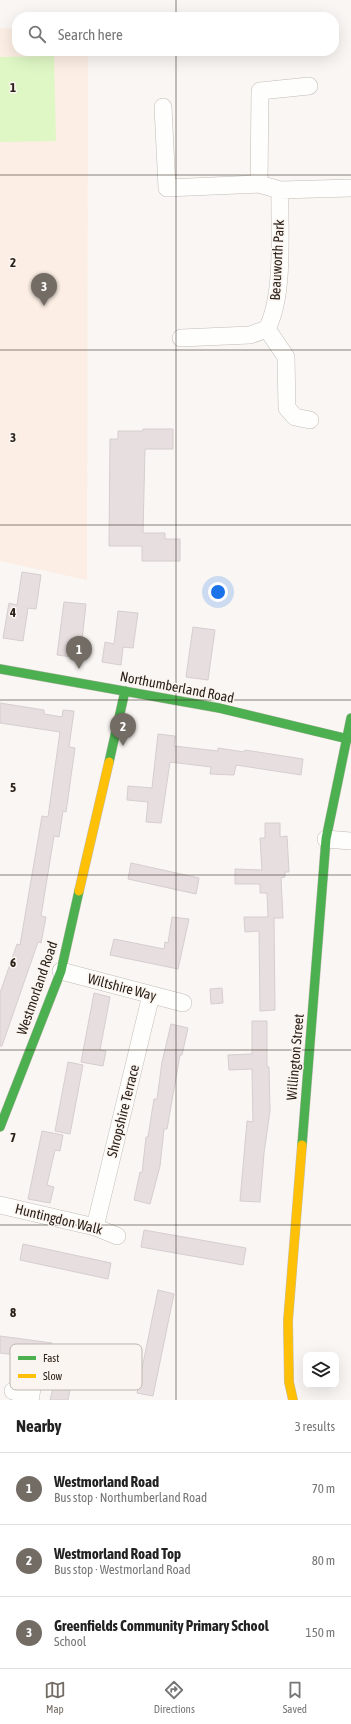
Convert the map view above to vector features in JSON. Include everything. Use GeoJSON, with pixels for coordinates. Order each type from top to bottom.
{"type":"FeatureCollection","features":[{"type":"Feature","properties":{"kind":"street"},"geometry":{"type":"LineString","coordinates":[[259,184],[260,91],[308,86]]}},
{"type":"Feature","properties":{"kind":"street"},"geometry":{"type":"LineString","coordinates":[[163,107],[167,188],[259,184],[280,190],[351,188]]}},
{"type":"Feature","properties":{"kind":"street","name":"Beauworth Park"},"geometry":{"type":"LineString","coordinates":[[267,329],[272,318],[278,290],[280,190]]}},
{"type":"Feature","properties":{"kind":"street"},"geometry":{"type":"LineString","coordinates":[[181,338],[250,335],[267,329],[286,357],[287,408],[295,417],[310,420]]}},
{"type":"Feature","properties":{"kind":"street","name":"Northumberland Road"},"geometry":{"type":"LineString","coordinates":[[0,669],[219,708],[348,739]]}},
{"type":"Feature","properties":{"kind":"street","name":"Westmorland Road"},"geometry":{"type":"LineString","coordinates":[[0,1127],[5,1103],[60,971],[125,691]]}},
{"type":"Feature","properties":{"kind":"street","name":"Willington Street"},"geometry":{"type":"LineString","coordinates":[[293,1400],[289,1382],[288,1321],[326,839],[348,739],[351,718]]}},
{"type":"Feature","properties":{"kind":"street"},"geometry":{"type":"LineString","coordinates":[[326,839],[351,841]]}},
{"type":"Feature","properties":{"kind":"street","name":"Wiltshire Way"},"geometry":{"type":"LineString","coordinates":[[60,971],[182,1003]]}},
{"type":"Feature","properties":{"kind":"street","name":"Shropshire Terrace"},"geometry":{"type":"LineString","coordinates":[[95,1227],[151,995]]}},
{"type":"Feature","properties":{"kind":"street","name":"Huntingdon Walk"},"geometry":{"type":"LineString","coordinates":[[0,1205],[95,1227],[117,1236]]}},
{"type":"Feature","properties":{"kind":"street"},"geometry":{"type":"LineString","coordinates":[[14,1391],[30,1398]]}},
{"type":"Feature","properties":{"kind":"shaded area"},"geometry":{"type":"Polygon","coordinates":[[[0,28],[12,29],[12,56],[88,56],[87,580],[0,561],[0,28]]]}},
{"type":"Feature","properties":{"kind":"green space"},"geometry":{"type":"Polygon","coordinates":[[[54,56],[56,141],[0,142],[0,57],[54,56]]]}},
{"type":"Feature","properties":{"kind":"building"},"geometry":{"type":"Polygon","coordinates":[[[143,429],[173,429],[173,449],[145,449],[143,533],[165,533],[165,539],[180,539],[180,561],[142,561],[142,546],[109,546],[110,439],[118,439],[118,431],[143,431],[143,429]]]}},
{"type":"Feature","properties":{"kind":"building"},"geometry":{"type":"Polygon","coordinates":[[[22,572],[41,575],[36,609],[28,608],[23,641],[3,638],[9,603],[17,605],[22,572]]]}},
{"type":"Feature","properties":{"kind":"building"},"geometry":{"type":"Polygon","coordinates":[[[64,602],[86,604],[80,658],[57,655],[64,602]]]}},
{"type":"Feature","properties":{"kind":"building"},"geometry":{"type":"Polygon","coordinates":[[[118,611],[138,613],[133,648],[123,647],[121,665],[102,662],[105,642],[114,644],[118,611]]]}},
{"type":"Feature","properties":{"kind":"building"},"geometry":{"type":"Polygon","coordinates":[[[193,627],[215,630],[208,680],[186,677],[193,627]]]}},
{"type":"Feature","properties":{"kind":"building"},"geometry":{"type":"Polygon","coordinates":[[[0,703],[44,710],[44,714],[62,717],[63,710],[74,711],[69,747],[75,748],[66,812],[63,811],[59,837],[54,836],[41,916],[46,917],[41,943],[38,942],[2,1046],[0,1046],[0,993],[17,944],[20,945],[42,816],[48,817],[60,732],[0,723],[0,703]]]}},
{"type":"Feature","properties":{"kind":"building"},"geometry":{"type":"Polygon","coordinates":[[[158,734],[175,736],[174,746],[218,751],[218,748],[244,752],[245,750],[303,759],[301,775],[236,765],[234,775],[210,774],[211,767],[170,762],[161,823],[146,822],[148,802],[127,800],[128,786],[152,788],[158,734]]]}},
{"type":"Feature","properties":{"kind":"building"},"geometry":{"type":"Polygon","coordinates":[[[265,823],[280,823],[280,837],[287,836],[289,872],[285,872],[285,877],[281,878],[283,918],[274,918],[275,1010],[260,1011],[259,931],[245,932],[244,917],[268,917],[267,893],[260,893],[260,884],[235,884],[235,869],[262,870],[260,838],[265,838],[265,823]]]}},
{"type":"Feature","properties":{"kind":"building"},"geometry":{"type":"Polygon","coordinates":[[[131,863],[199,878],[196,894],[128,879],[131,863]]]}},
{"type":"Feature","properties":{"kind":"building"},"geometry":{"type":"Polygon","coordinates":[[[172,917],[189,919],[178,969],[110,955],[114,939],[164,949],[165,942],[168,943],[172,917]]]}},
{"type":"Feature","properties":{"kind":"building"},"geometry":{"type":"Polygon","coordinates":[[[222,988],[223,1003],[211,1004],[210,989],[222,988]]]}},
{"type":"Feature","properties":{"kind":"building"},"geometry":{"type":"Polygon","coordinates":[[[94,993],[110,997],[100,1050],[106,1051],[103,1066],[81,1062],[94,993]]]}},
{"type":"Feature","properties":{"kind":"building"},"geometry":{"type":"Polygon","coordinates":[[[252,1021],[267,1021],[267,1067],[269,1067],[270,1111],[264,1153],[260,1202],[240,1201],[247,1121],[253,1122],[252,1069],[229,1070],[228,1055],[252,1054],[252,1021]]]}},
{"type":"Feature","properties":{"kind":"building"},"geometry":{"type":"Polygon","coordinates":[[[171,1024],[188,1028],[182,1055],[180,1055],[167,1129],[164,1129],[160,1166],[150,1204],[134,1200],[140,1172],[142,1173],[146,1137],[148,1137],[154,1099],[157,1099],[162,1062],[171,1024]]]}},
{"type":"Feature","properties":{"kind":"building"},"geometry":{"type":"Polygon","coordinates":[[[68,1062],[83,1065],[70,1134],[55,1131],[68,1062]]]}},
{"type":"Feature","properties":{"kind":"building"},"geometry":{"type":"Polygon","coordinates":[[[42,1131],[63,1135],[60,1151],[55,1150],[47,1185],[54,1187],[50,1203],[28,1199],[42,1131]]]}},
{"type":"Feature","properties":{"kind":"building"},"geometry":{"type":"Polygon","coordinates":[[[144,1230],[246,1248],[243,1265],[141,1247],[144,1230]]]}},
{"type":"Feature","properties":{"kind":"building"},"geometry":{"type":"Polygon","coordinates":[[[23,1244],[111,1263],[108,1279],[20,1260],[23,1244]]]}},
{"type":"Feature","properties":{"kind":"building"},"geometry":{"type":"Polygon","coordinates":[[[158,1290],[174,1294],[153,1396],[137,1393],[138,1390],[142,1390],[142,1368],[158,1290]]]}},
{"type":"Feature","properties":{"kind":"building"},"geometry":{"type":"Polygon","coordinates":[[[0,1336],[52,1343],[10,1344],[10,1354],[0,1353],[0,1336]]]}},
{"type":"Feature","properties":{"kind":"building"},"geometry":{"type":"Polygon","coordinates":[[[52,1390],[70,1390],[68,1400],[50,1400],[52,1390]]]}},
{"type":"Feature","properties":{"kind":"traffic: fast"},"geometry":{"type":"LineString","coordinates":[[0,669],[219,708],[348,739]]}},
{"type":"Feature","properties":{"kind":"traffic: fast"},"geometry":{"type":"LineString","coordinates":[[109,762],[125,691]]}},
{"type":"Feature","properties":{"kind":"traffic: fast"},"geometry":{"type":"LineString","coordinates":[[302,1145],[326,839],[351,718]]}},
{"type":"Feature","properties":{"kind":"traffic: fast"},"geometry":{"type":"LineString","coordinates":[[0,1127],[61,971],[79,891]]}},
{"type":"Feature","properties":{"kind":"traffic: slow"},"geometry":{"type":"LineString","coordinates":[[79,891],[109,762]]}},
{"type":"Feature","properties":{"kind":"traffic: slow"},"geometry":{"type":"LineString","coordinates":[[293,1400],[289,1382],[288,1321],[302,1145]]}},
{"type":"Feature","properties":{"kind":"place","name":"Greenfields Community Primary School"},"geometry":{"type":"Point","coordinates":[44,306]}},
{"type":"Feature","properties":{"kind":"place","name":"Westmorland Road"},"geometry":{"type":"Point","coordinates":[79,669]}},
{"type":"Feature","properties":{"kind":"place","name":"Westmorland Road Top"},"geometry":{"type":"Point","coordinates":[123,746]}}]}
